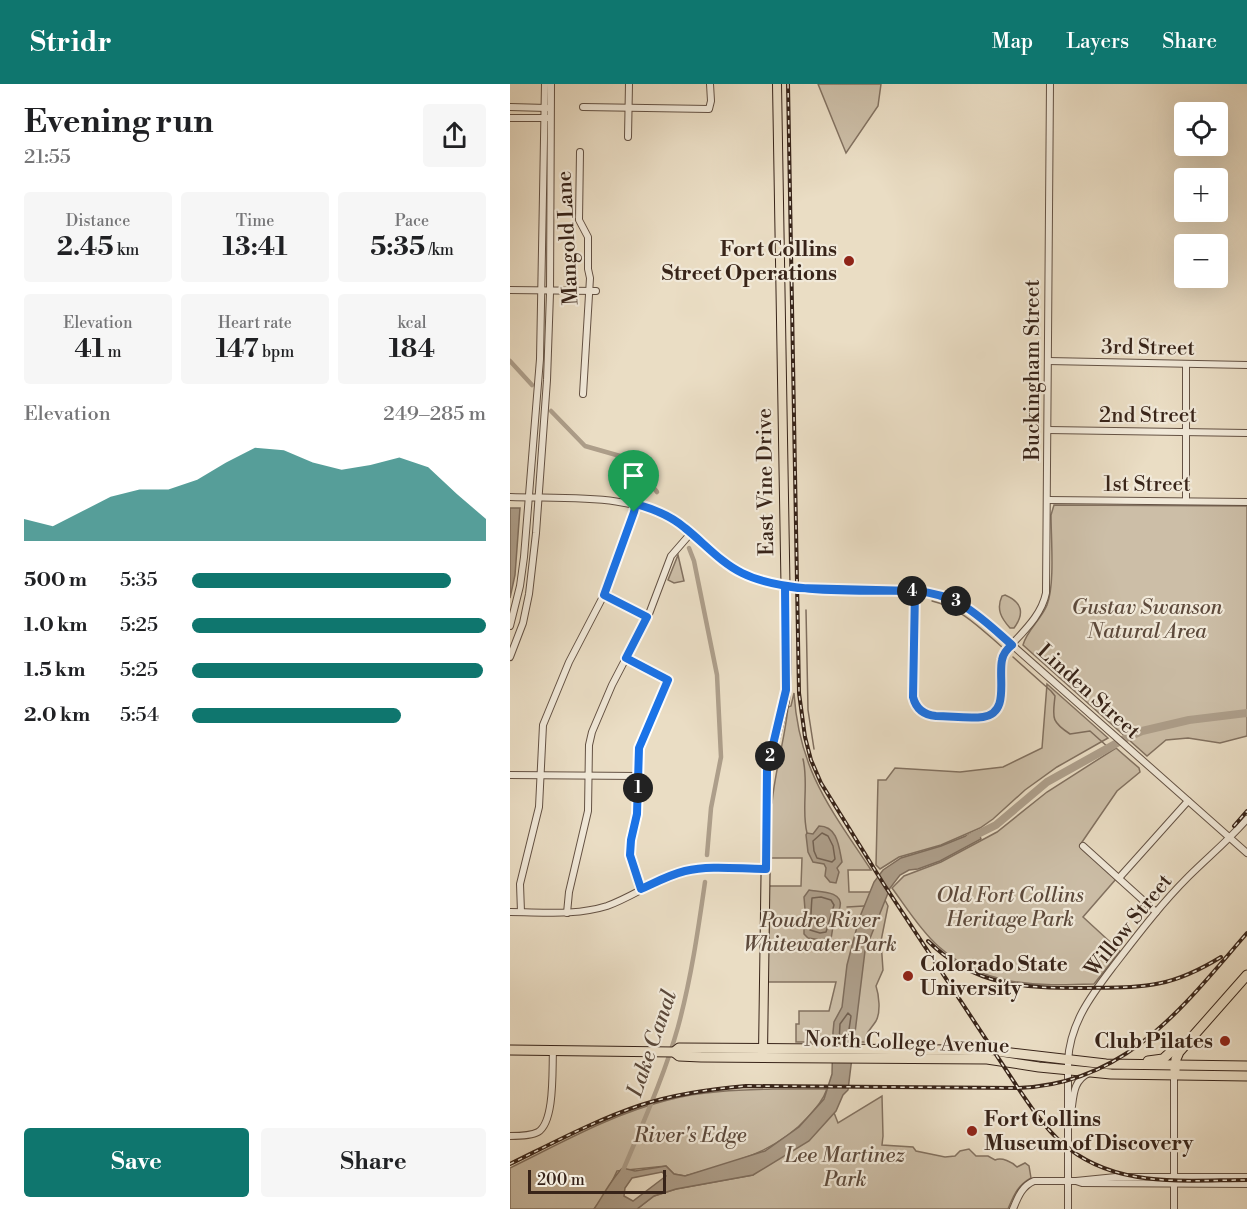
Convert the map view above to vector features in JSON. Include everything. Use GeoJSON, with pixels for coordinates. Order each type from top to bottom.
{"type":"FeatureCollection","features":[{"type":"Feature","properties":{"kind":"highway"},"geometry":{"type":"LineString","coordinates":[[1175,1071],[1178,1054],[1193,1035],[1242,986],[1247,975]]}},
{"type":"Feature","properties":{"kind":"highway"},"geometry":{"type":"LineString","coordinates":[[1126,1065],[1163,1059],[1185,1039],[1193,1035]]}},
{"type":"Feature","properties":{"kind":"highway","name":"North College Avenue"},"geometry":{"type":"LineString","coordinates":[[510,1050],[670,1052],[679,1056],[763,1053],[869,1054],[987,1059],[1067,1066],[1126,1065],[1247,1076]]}},
{"type":"Feature","properties":{"kind":"highway","name":"North College Avenue"},"geometry":{"type":"LineString","coordinates":[[1067,1066],[1090,1072],[1175,1071],[1247,1066]]}},
{"type":"Feature","properties":{"kind":"main road","name":"East Vine Drive"},"geometry":{"type":"LineString","coordinates":[[763,1053],[767,770],[786,690],[777,84]]}},
{"type":"Feature","properties":{"kind":"street"},"geometry":{"type":"LineString","coordinates":[[510,657],[523,623],[529,594],[547,380],[550,290],[548,108],[545,84]]}},
{"type":"Feature","properties":{"kind":"street"},"geometry":{"type":"LineString","coordinates":[[548,108],[552,84]]}},
{"type":"Feature","properties":{"kind":"street"},"geometry":{"type":"LineString","coordinates":[[628,137],[629,84]]}},
{"type":"Feature","properties":{"kind":"street"},"geometry":{"type":"LineString","coordinates":[[583,107],[709,109],[710,84]]}},
{"type":"Feature","properties":{"kind":"street","name":"Buckingham Street"},"geometry":{"type":"LineString","coordinates":[[915,591],[913,697],[916,706],[922,712],[932,716],[982,717],[995,712],[1001,702],[1002,658],[1039,613],[1045,600],[1047,586],[1050,84]]}},
{"type":"Feature","properties":{"kind":"street"},"geometry":{"type":"LineString","coordinates":[[510,108],[548,108]]}},
{"type":"Feature","properties":{"kind":"street"},"geometry":{"type":"LineString","coordinates":[[510,118],[548,118]]}},
{"type":"Feature","properties":{"kind":"street"},"geometry":{"type":"LineString","coordinates":[[510,626],[524,557],[537,403],[548,118]]}},
{"type":"Feature","properties":{"kind":"street","name":"Mangold Lane"},"geometry":{"type":"LineString","coordinates":[[580,152],[579,220],[588,237],[593,291],[583,394]]}},
{"type":"Feature","properties":{"kind":"street"},"geometry":{"type":"LineString","coordinates":[[510,290],[593,291]]}},
{"type":"Feature","properties":{"kind":"street","name":"3rd Street"},"geometry":{"type":"LineString","coordinates":[[1048,361],[1247,365]]}},
{"type":"Feature","properties":{"kind":"street"},"geometry":{"type":"LineString","coordinates":[[1186,364],[1186,501]]}},
{"type":"Feature","properties":{"kind":"street","name":"2nd Street"},"geometry":{"type":"LineString","coordinates":[[1048,430],[1247,433]]}},
{"type":"Feature","properties":{"kind":"street","name":"Linden Street"},"geometry":{"type":"LineString","coordinates":[[510,497],[636,504],[663,514],[742,573],[761,581],[798,588],[915,591],[938,594],[961,603],[976,613],[1247,853]]}},
{"type":"Feature","properties":{"kind":"street","name":"1st Street"},"geometry":{"type":"LineString","coordinates":[[1047,500],[1247,502]]}},
{"type":"Feature","properties":{"kind":"street"},"geometry":{"type":"LineString","coordinates":[[520,912],[520,884],[539,807],[543,725],[569,662],[604,595],[636,504]]}},
{"type":"Feature","properties":{"kind":"street"},"geometry":{"type":"LineString","coordinates":[[567,913],[569,892],[588,811],[590,738],[612,685],[647,617],[671,556],[691,533]]}},
{"type":"Feature","properties":{"kind":"street"},"geometry":{"type":"LineString","coordinates":[[604,595],[647,617]]}},
{"type":"Feature","properties":{"kind":"street"},"geometry":{"type":"LineString","coordinates":[[626,658],[668,680],[640,742],[637,814],[630,855],[641,889]]}},
{"type":"Feature","properties":{"kind":"street"},"geometry":{"type":"LineString","coordinates":[[510,775],[639,776]]}},
{"type":"Feature","properties":{"kind":"street"},"geometry":{"type":"LineString","coordinates":[[1119,878],[1188,801]]}},
{"type":"Feature","properties":{"kind":"street","name":"Willow Street"},"geometry":{"type":"LineString","coordinates":[[1067,1124],[1067,1066],[1071,1037],[1083,1010],[1156,912],[1247,819]]}},
{"type":"Feature","properties":{"kind":"street"},"geometry":{"type":"LineString","coordinates":[[1083,846],[1156,912]]}},
{"type":"Feature","properties":{"kind":"street"},"geometry":{"type":"LineString","coordinates":[[510,912],[581,912],[607,905],[665,877],[687,871],[711,868],[766,869]]}},
{"type":"Feature","properties":{"kind":"street"},"geometry":{"type":"LineString","coordinates":[[510,1136],[536,1134],[543,1129],[550,1103],[553,1051]]}},
{"type":"Feature","properties":{"kind":"street"},"geometry":{"type":"LineString","coordinates":[[1174,1209],[1175,1071]]}},
{"type":"Feature","properties":{"kind":"street"},"geometry":{"type":"LineString","coordinates":[[1068,1209],[1067,1124],[1073,1110],[1075,1085],[1081,1077],[1090,1072]]}},
{"type":"Feature","properties":{"kind":"street"},"geometry":{"type":"LineString","coordinates":[[1013,1209],[1021,1191],[1034,1181],[1076,1181],[1116,1177],[1247,1177]]}},
{"type":"Feature","properties":{"kind":"street"},"geometry":{"type":"LineString","coordinates":[[1076,1181],[1082,1183],[1247,1184]]}},
{"type":"Feature","properties":{"kind":"green space"},"geometry":{"type":"Polygon","coordinates":[[[818,84],[881,84],[878,106],[846,153],[818,84]]]}},
{"type":"Feature","properties":{"kind":"green space","name":"Gustav Swanson Natural Area"},"geometry":{"type":"Polygon","coordinates":[[[1054,505],[1247,506],[1247,736],[1220,743],[1188,738],[1166,740],[1147,756],[1023,645],[1047,605],[1049,596],[1052,574],[1051,515],[1054,505]]]}},
{"type":"Feature","properties":{"kind":"green space"},"geometry":{"type":"Polygon","coordinates":[[[678,555],[684,581],[674,583],[668,580],[678,555]]]}},
{"type":"Feature","properties":{"kind":"green space"},"geometry":{"type":"Polygon","coordinates":[[[1005,595],[1015,601],[1020,608],[1020,618],[1014,628],[1010,628],[1000,613],[1000,601],[1005,595]]]}},
{"type":"Feature","properties":{"kind":"green space","name":"Gustav Swanson Natural Area"},"geometry":{"type":"Polygon","coordinates":[[[1047,684],[1108,738],[1057,767],[1025,790],[980,828],[941,845],[899,857],[880,869],[876,865],[878,780],[886,780],[895,768],[960,772],[1003,767],[1042,748],[1047,684]]]}},
{"type":"Feature","properties":{"kind":"green space","name":"Poudre River Whitewater Park"},"geometry":{"type":"Polygon","coordinates":[[[794,693],[802,744],[819,787],[871,870],[848,870],[849,892],[877,892],[883,896],[888,906],[881,941],[883,970],[876,986],[879,1013],[865,1042],[796,1042],[799,1011],[829,1011],[836,982],[768,982],[769,886],[801,886],[802,858],[769,858],[771,854],[770,805],[788,707],[791,706],[794,693]]]}},
{"type":"Feature","properties":{"kind":"green space","name":"Old Fort Collins Heritage Park"},"geometry":{"type":"Polygon","coordinates":[[[1116,748],[1139,768],[1140,772],[1117,791],[1080,845],[1116,879],[1083,917],[1120,951],[1094,984],[1031,984],[992,977],[974,970],[931,940],[892,888],[904,876],[941,862],[997,832],[1047,792],[1116,748]]]}},
{"type":"Feature","properties":{"kind":"green space","name":"River's Edge"},"geometry":{"type":"Polygon","coordinates":[[[774,1089],[827,1089],[824,1097],[796,1129],[782,1140],[752,1155],[685,1176],[674,1174],[666,1166],[617,1171],[607,1192],[594,1209],[510,1209],[510,1168],[587,1130],[627,1113],[681,1097],[774,1089]]]}},
{"type":"Feature","properties":{"kind":"green space","name":"Lee Martinez Park"},"geometry":{"type":"Polygon","coordinates":[[[882,1096],[882,1145],[913,1147],[916,1151],[945,1157],[955,1156],[960,1151],[969,1149],[976,1156],[1004,1160],[1017,1167],[1025,1163],[1029,1166],[1031,1178],[1019,1188],[1008,1209],[637,1209],[654,1196],[676,1189],[753,1175],[833,1110],[838,1123],[882,1096]]]}},
{"type":"Feature","properties":{"kind":"water"},"geometry":{"type":"Polygon","coordinates":[[[510,508],[520,508],[515,575],[510,598],[510,508]]]}},
{"type":"Feature","properties":{"kind":"water"},"geometry":{"type":"Polygon","coordinates":[[[819,826],[830,830],[838,844],[842,862],[837,868],[839,872],[836,883],[830,882],[825,876],[824,864],[813,862],[808,852],[806,835],[807,833],[813,834],[819,826]]]}},
{"type":"Feature","properties":{"kind":"water"},"geometry":{"type":"Polygon","coordinates":[[[978,831],[981,839],[940,861],[909,870],[900,875],[890,888],[865,951],[848,1090],[843,1095],[836,1111],[809,1141],[753,1175],[676,1189],[654,1196],[637,1209],[594,1209],[623,1168],[635,1171],[666,1166],[674,1174],[685,1176],[765,1151],[799,1127],[824,1099],[832,1074],[834,1022],[842,1007],[847,965],[859,919],[874,882],[883,870],[901,858],[941,846],[978,831]],[[662,1172],[632,1178],[625,1188],[624,1196],[633,1201],[666,1176],[662,1172]]]}},
{"type":"Feature","properties":{"kind":"water"},"geometry":{"type":"Polygon","coordinates":[[[809,890],[834,895],[840,901],[831,939],[828,941],[808,938],[804,934],[806,922],[804,897],[809,890]]]}},
{"type":"Feature","properties":{"kind":"waterway","name":"Lake Canal"},"geometry":{"type":"LineString","coordinates":[[510,361],[532,385]]}},
{"type":"Feature","properties":{"kind":"waterway","name":"Lake Canal"},"geometry":{"type":"LineString","coordinates":[[551,411],[585,446],[620,456],[641,472],[657,492]]}},
{"type":"Feature","properties":{"kind":"waterway","name":"Lake Canal"},"geometry":{"type":"LineString","coordinates":[[689,548],[694,561],[717,675],[721,757],[711,808],[707,855]]}},
{"type":"Feature","properties":{"kind":"waterway"},"geometry":{"type":"LineString","coordinates":[[932,601],[952,608],[1002,647]]}},
{"type":"Feature","properties":{"kind":"waterway"},"geometry":{"type":"LineString","coordinates":[[806,610],[808,710],[814,749]]}},
{"type":"Feature","properties":{"kind":"waterway"},"geometry":{"type":"LineString","coordinates":[[1013,657],[1055,696],[1054,718],[1059,726],[1070,734],[1090,731],[1109,748]]}},
{"type":"Feature","properties":{"kind":"waterway"},"geometry":{"type":"LineString","coordinates":[[970,838],[996,825],[1047,782],[1126,738],[1142,731],[1189,720],[1247,713]]}},
{"type":"Feature","properties":{"kind":"waterway"},"geometry":{"type":"LineString","coordinates":[[803,759],[807,833]]}},
{"type":"Feature","properties":{"kind":"waterway","name":"Lake Canal"},"geometry":{"type":"LineString","coordinates":[[622,1173],[659,1083],[678,1027],[697,937],[705,882]]}},
{"type":"Feature","properties":{"kind":"waterway"},"geometry":{"type":"LineString","coordinates":[[847,907],[864,906]]}},
{"type":"Feature","properties":{"kind":"railway"},"geometry":{"type":"LineString","coordinates":[[788,84],[799,693],[805,737],[811,760],[821,783],[883,883],[1018,1088],[1061,1142],[1081,1157],[1103,1168],[1126,1175],[1174,1180],[1247,1180]]}},
{"type":"Feature","properties":{"kind":"railway"},"geometry":{"type":"LineString","coordinates":[[1234,826],[1247,811]]}},
{"type":"Feature","properties":{"kind":"railway"},"geometry":{"type":"LineString","coordinates":[[510,1164],[624,1111],[693,1092],[746,1086],[1018,1088],[1056,1083],[1090,1073],[1121,1057],[1149,1037],[1199,988],[1247,933]]}},
{"type":"Feature","properties":{"kind":"railway"},"geometry":{"type":"LineString","coordinates":[[928,941],[964,968],[982,976],[1001,982],[1041,987],[1124,987],[1156,984],[1186,975],[1221,957]]}},
{"type":"Feature","properties":{"kind":"place","name":"Fort Collins Street Operations"},"geometry":{"type":"Point","coordinates":[849,261]}},
{"type":"Feature","properties":{"kind":"place","name":"Colorado State University"},"geometry":{"type":"Point","coordinates":[908,976]}},
{"type":"Feature","properties":{"kind":"place","name":"Club Pilates"},"geometry":{"type":"Point","coordinates":[1225,1041]}},
{"type":"Feature","properties":{"kind":"place","name":"Fort Collins Museum of Discovery"},"geometry":{"type":"Point","coordinates":[972,1131]}},
{"type":"Feature","properties":{"kind":"route"},"geometry":{"type":"LineString","coordinates":[[634,512],[604,595],[647,617],[626,658],[668,680],[639,748],[638,805],[630,855],[641,889],[665,877],[700,868],[766,869],[767,770],[786,690],[785,586],[920,591],[938,594],[961,603],[976,613],[1012,645],[1002,658],[1001,702],[998,709],[982,717],[932,716],[922,712],[916,706],[913,697],[915,591],[798,588],[785,586],[761,581],[730,565],[683,526],[663,514],[636,504],[634,512]]}}]}
